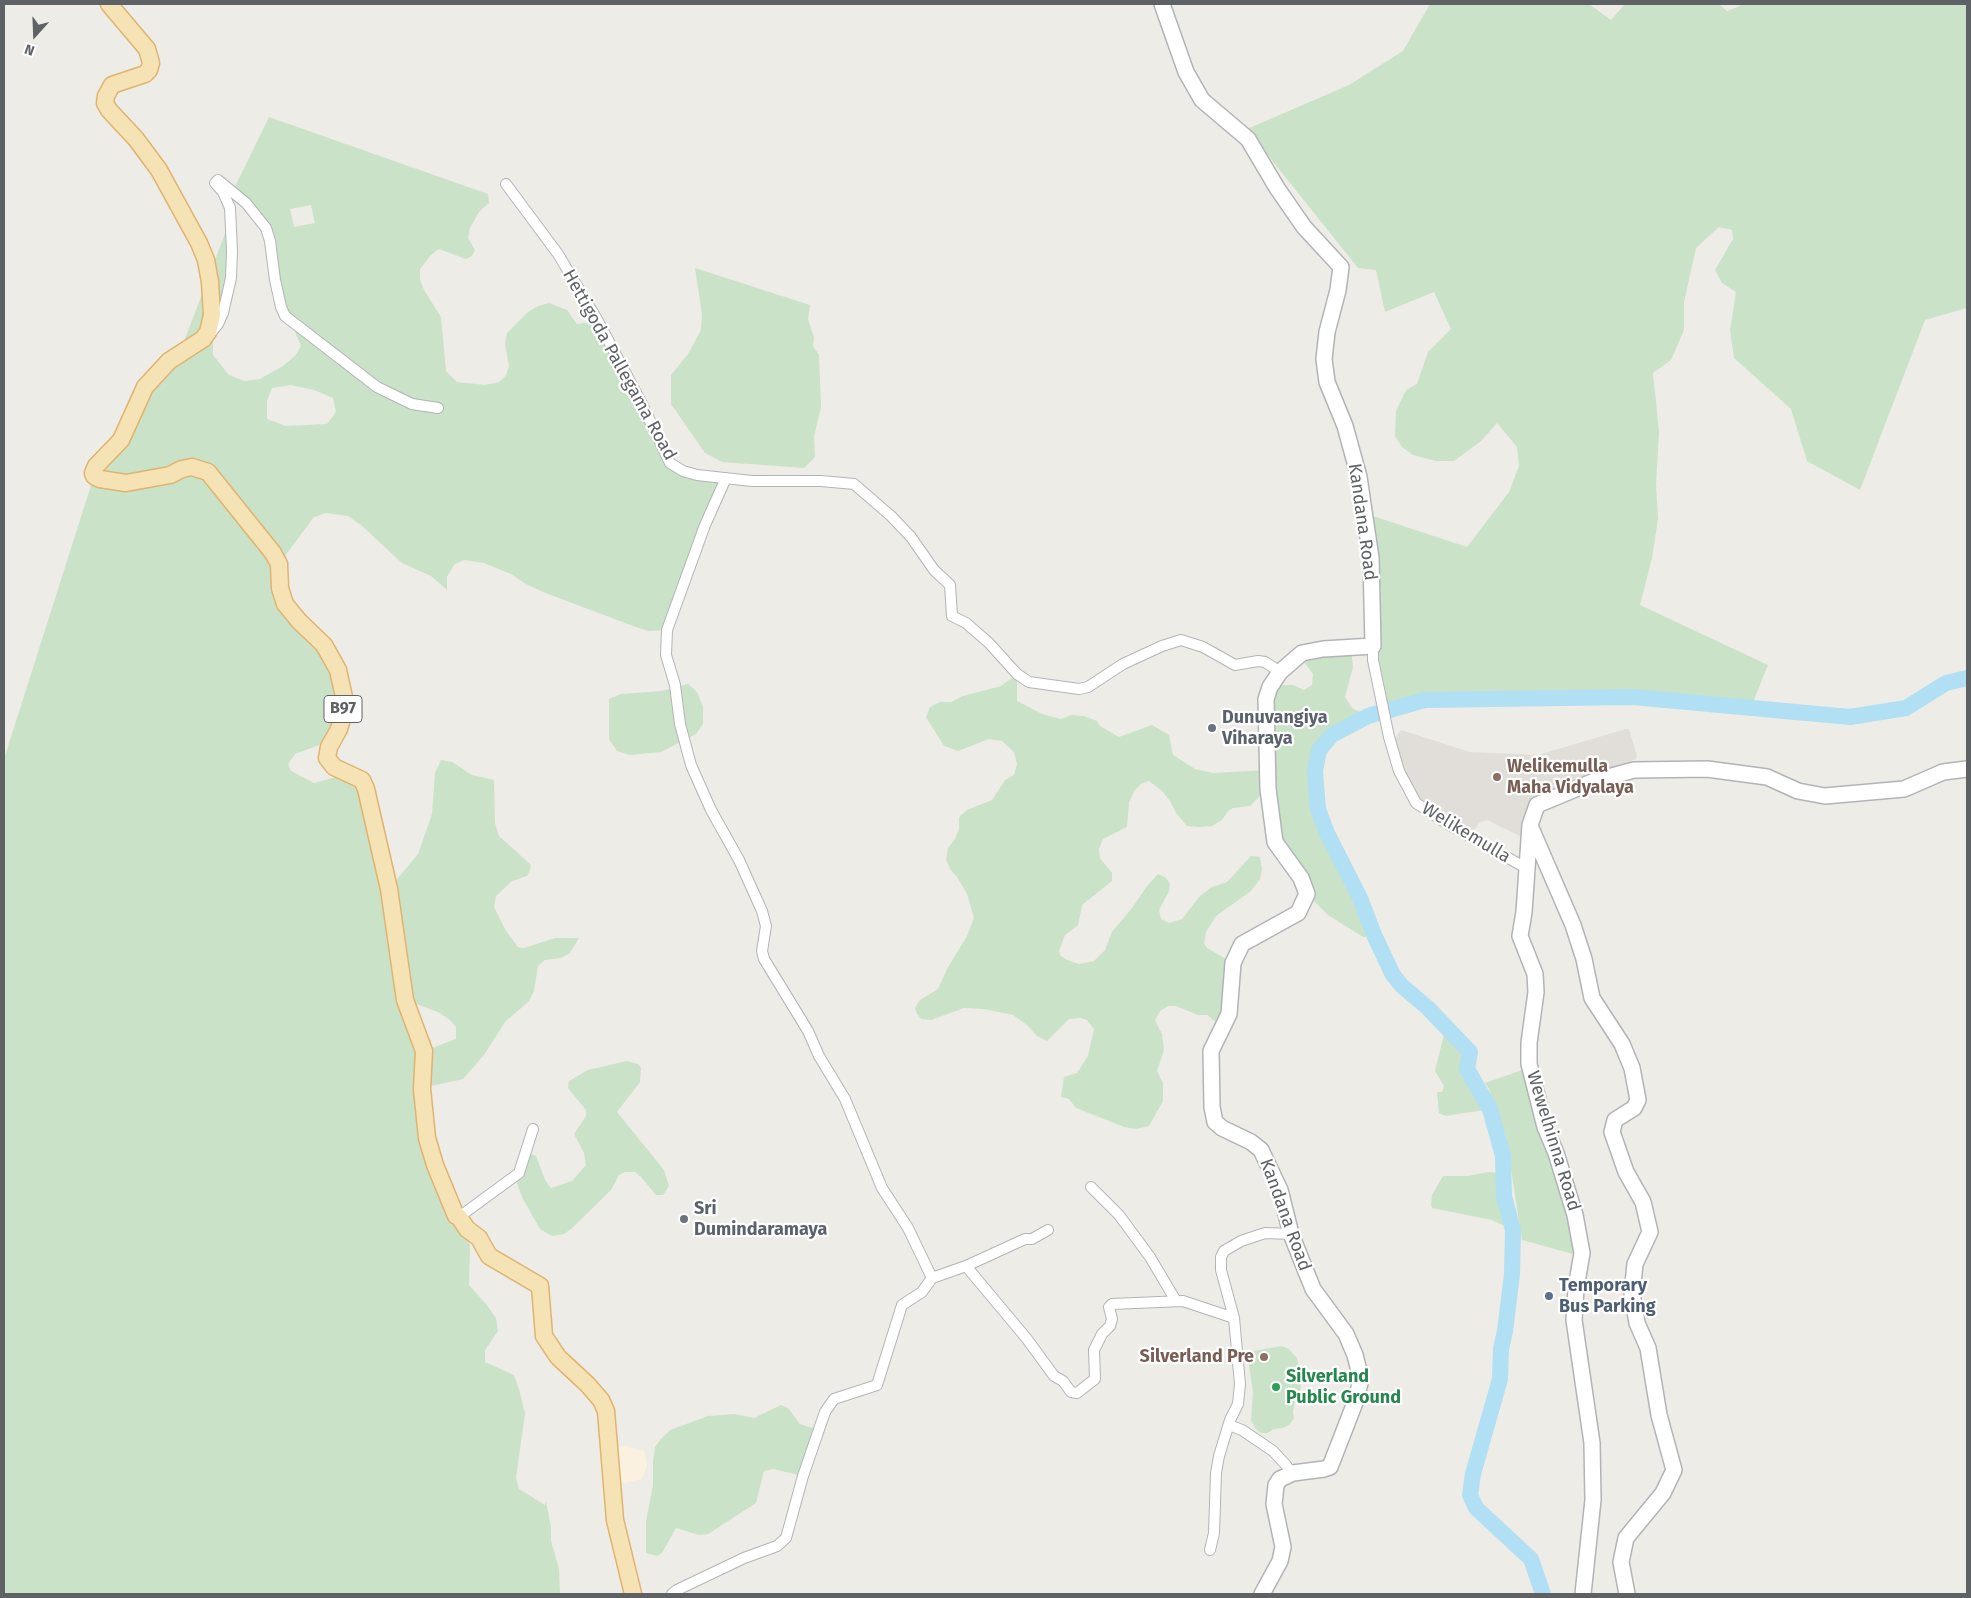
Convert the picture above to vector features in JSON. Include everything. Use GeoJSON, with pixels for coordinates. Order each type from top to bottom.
{"type":"FeatureCollection","features":[{"type":"Feature","properties":{"kind":"main road"},"geometry":{"type":"LineString","coordinates":[[109,4],[147,49],[151,63],[149,70],[145,74],[112,85],[106,96],[105,103],[109,110],[136,139],[159,170],[199,243],[206,260],[212,307],[208,332],[203,340]]}},
{"type":"Feature","properties":{"kind":"main road","name":"B97"},"geometry":{"type":"LineString","coordinates":[[203,340],[169,361],[145,387],[121,440],[93,470],[94,476],[100,479],[126,483],[170,475],[182,469],[192,467],[208,472],[273,553],[279,564],[280,588],[285,604],[299,621],[324,645],[338,670],[344,697],[343,716],[339,729],[329,747],[327,758],[334,767],[362,780],[366,789],[389,890],[405,1000],[424,1051],[422,1088],[427,1138],[456,1216],[459,1217],[467,1229],[479,1238],[489,1256],[540,1286],[544,1336],[558,1357],[601,1400],[606,1411],[615,1520],[633,1594]]}},
{"type":"Feature","properties":{"kind":"street","name":"Kandana Road"},"geometry":{"type":"LineString","coordinates":[[1162,4],[1186,72],[1202,100],[1248,139],[1277,188],[1304,227],[1341,267],[1338,290],[1327,332],[1324,359],[1327,382],[1344,426],[1359,477],[1371,558],[1373,646],[1323,649],[1302,653],[1280,672],[1270,687],[1266,698],[1268,796],[1275,842],[1301,878],[1307,894],[1298,912],[1242,944],[1233,963],[1229,1014],[1211,1051],[1212,1114],[1215,1122],[1222,1128],[1251,1142],[1261,1150],[1280,1190],[1291,1234],[1313,1289],[1346,1334],[1361,1379],[1356,1400],[1330,1467],[1291,1473]]}},
{"type":"Feature","properties":{"kind":"street"},"geometry":{"type":"LineString","coordinates":[[203,340],[218,324],[226,303],[231,278],[230,208],[227,199],[215,183],[218,180],[246,203],[266,228],[270,241],[275,280],[285,316],[377,387],[412,404],[438,408]]}},
{"type":"Feature","properties":{"kind":"street","name":"Hettigoda Pallegama Road"},"geometry":{"type":"LineString","coordinates":[[506,184],[558,254],[598,321],[642,404],[670,463],[683,471],[697,475],[752,480],[822,481],[854,484],[891,516],[910,537],[934,570],[950,585],[952,616],[966,623],[989,643],[1017,674],[1029,682],[1079,689],[1088,687],[1124,664],[1162,646],[1181,640],[1203,647],[1235,665],[1258,660],[1265,662],[1280,672]]}},
{"type":"Feature","properties":{"kind":"street"},"geometry":{"type":"LineString","coordinates":[[726,478],[705,525],[668,630],[666,655],[675,685],[680,724],[695,774],[711,810],[739,860],[762,911],[766,926],[762,951],[764,959],[808,1031],[819,1056],[845,1099],[882,1188],[908,1228],[932,1278]]}},
{"type":"Feature","properties":{"kind":"street","name":"Welikemulla"},"geometry":{"type":"LineString","coordinates":[[1373,646],[1373,660],[1389,737],[1399,771],[1416,804],[1526,868]]}},
{"type":"Feature","properties":{"kind":"street","name":"Wewelhinna Road"},"geometry":{"type":"LineString","coordinates":[[1583,1594],[1593,1500],[1592,1442],[1574,1320],[1576,1288],[1582,1253],[1575,1215],[1556,1153],[1545,1127],[1529,1064],[1529,1043],[1536,981],[1533,966],[1520,936],[1524,912],[1530,825],[1537,805],[1597,780],[1634,770],[1707,770],[1768,777],[1798,791],[1825,796],[1904,789],[1942,772],[1967,769]]}},
{"type":"Feature","properties":{"kind":"street"},"geometry":{"type":"LineString","coordinates":[[1530,825],[1576,934],[1584,959],[1592,998],[1622,1044],[1632,1068],[1638,1100],[1634,1108],[1615,1120],[1612,1132],[1626,1172],[1642,1202],[1650,1232],[1635,1264],[1632,1293],[1637,1323],[1648,1348],[1658,1415],[1674,1470],[1663,1493],[1626,1538],[1621,1562],[1627,1594]]}},
{"type":"Feature","properties":{"kind":"street"},"geometry":{"type":"LineString","coordinates":[[459,1217],[519,1173],[533,1129]]}},
{"type":"Feature","properties":{"kind":"street"},"geometry":{"type":"LineString","coordinates":[[1091,1187],[1124,1222],[1164,1278],[1176,1301]]}},
{"type":"Feature","properties":{"kind":"street"},"geometry":{"type":"LineString","coordinates":[[672,1594],[744,1558],[777,1546],[786,1538],[803,1476],[825,1412],[834,1399],[877,1385],[902,1305],[922,1292],[932,1278],[966,1266],[1024,1239],[1032,1239],[1048,1230]]}},
{"type":"Feature","properties":{"kind":"street"},"geometry":{"type":"LineString","coordinates":[[1210,1550],[1214,1533],[1216,1473],[1219,1456],[1238,1404],[1240,1384],[1234,1318],[1221,1270],[1222,1253],[1241,1241],[1265,1233],[1291,1234]]}},
{"type":"Feature","properties":{"kind":"street"},"geometry":{"type":"LineString","coordinates":[[966,1266],[1027,1339],[1054,1376],[1063,1381],[1071,1392],[1076,1393],[1095,1378],[1094,1350],[1102,1334],[1110,1326],[1112,1319],[1109,1307],[1112,1304],[1176,1301],[1208,1308],[1224,1316],[1234,1318]]}},
{"type":"Feature","properties":{"kind":"street"},"geometry":{"type":"LineString","coordinates":[[1229,1425],[1242,1430],[1273,1452],[1291,1473],[1280,1479],[1276,1485],[1274,1504],[1283,1547],[1280,1561],[1262,1594]]}},
{"type":"Feature","properties":{"kind":"street"},"geometry":{"type":"LineString","coordinates":[[623,1594],[628,1578]]}},
{"type":"Feature","properties":{"kind":"shaded area","name":"Welikemulla Maha Vidyalaya"},"geometry":{"type":"Polygon","coordinates":[[[1629,729],[1637,756],[1636,759],[1538,796],[1524,838],[1487,820],[1479,823],[1472,833],[1468,832],[1415,797],[1394,740],[1401,730],[1470,752],[1538,755],[1629,729]]]}},
{"type":"Feature","properties":{"kind":"shaded area"},"geometry":{"type":"Polygon","coordinates":[[[626,1446],[644,1451],[647,1465],[642,1479],[625,1483],[610,1479],[609,1448],[626,1446]]]}},
{"type":"Feature","properties":{"kind":"green space"},"geometry":{"type":"Polygon","coordinates":[[[1430,4],[1589,4],[1611,20],[1625,4],[1719,4],[1727,11],[1740,6],[1740,4],[1967,4],[1967,308],[1925,320],[1860,490],[1807,461],[1791,409],[1734,358],[1730,330],[1736,292],[1722,283],[1715,270],[1733,239],[1732,230],[1719,227],[1696,248],[1684,302],[1684,330],[1671,360],[1653,373],[1659,432],[1656,484],[1658,519],[1652,558],[1640,605],[1768,665],[1751,707],[1633,697],[1425,700],[1383,712],[1373,660],[1364,513],[1467,547],[1509,492],[1519,466],[1517,447],[1497,423],[1481,441],[1454,461],[1436,461],[1413,455],[1402,447],[1395,436],[1396,411],[1406,390],[1417,384],[1428,352],[1451,329],[1434,292],[1385,312],[1376,270],[1358,268],[1247,129],[1349,85],[1403,51],[1430,4]]]}},
{"type":"Feature","properties":{"kind":"green space"},"geometry":{"type":"Polygon","coordinates":[[[269,117],[488,194],[489,203],[479,212],[470,228],[468,238],[475,250],[472,256],[466,259],[439,249],[430,256],[420,269],[420,280],[424,290],[441,317],[446,371],[457,382],[485,385],[499,382],[506,375],[509,366],[505,344],[507,333],[528,312],[538,306],[549,303],[567,310],[577,324],[598,321],[670,463],[726,478],[667,630],[649,631],[633,626],[543,592],[511,574],[484,563],[464,560],[454,565],[447,577],[447,590],[431,576],[402,563],[362,526],[348,516],[326,513],[314,517],[279,564],[280,588],[324,645],[344,697],[333,740],[295,754],[288,764],[291,771],[314,783],[347,774],[357,777],[389,889],[418,854],[432,814],[435,773],[441,760],[452,762],[472,775],[494,780],[495,823],[499,836],[531,865],[527,876],[512,881],[496,896],[494,907],[506,931],[518,947],[524,948],[555,938],[579,938],[570,953],[561,958],[545,960],[538,966],[534,991],[529,1001],[505,1022],[484,1055],[463,1079],[422,1088],[427,1138],[459,1217],[456,1228],[470,1244],[469,1285],[496,1318],[498,1331],[485,1350],[485,1362],[514,1375],[519,1389],[525,1413],[516,1478],[519,1489],[545,1505],[546,1501],[551,1527],[551,1541],[559,1569],[560,1594],[4,1594],[4,759],[94,476],[133,411],[180,352],[231,218],[232,251],[213,337],[213,355],[229,375],[245,381],[260,379],[283,366],[295,356],[301,346],[291,322],[285,316],[270,241],[233,191],[269,117]],[[311,205],[290,209],[294,227],[315,223],[311,205]],[[291,385],[272,388],[267,401],[267,419],[286,426],[327,424],[336,412],[333,398],[314,390],[291,385]],[[406,1000],[424,1051],[456,1039],[456,1027],[440,1013],[406,1000]]]}},
{"type":"Feature","properties":{"kind":"green space"},"geometry":{"type":"Polygon","coordinates":[[[695,268],[810,305],[808,319],[814,338],[813,346],[819,355],[821,407],[814,437],[815,457],[804,468],[722,462],[705,453],[671,404],[671,375],[688,354],[701,330],[702,314],[695,268]]]}},
{"type":"Feature","properties":{"kind":"green space"},"geometry":{"type":"Polygon","coordinates":[[[1351,648],[1353,667],[1345,697],[1352,708],[1368,716],[1332,735],[1319,750],[1315,771],[1318,809],[1327,833],[1360,898],[1375,937],[1363,937],[1328,915],[1307,894],[1275,842],[1267,789],[1250,806],[1233,808],[1228,811],[1222,820],[1212,826],[1199,827],[1187,826],[1162,791],[1149,781],[1141,784],[1134,791],[1129,803],[1127,827],[1103,839],[1099,849],[1100,858],[1112,873],[1112,881],[1082,905],[1078,925],[1065,935],[1059,951],[1060,955],[1067,960],[1079,964],[1094,961],[1105,950],[1112,932],[1158,874],[1166,878],[1170,884],[1169,891],[1159,910],[1161,919],[1169,923],[1182,919],[1199,897],[1212,887],[1227,882],[1251,856],[1260,857],[1262,869],[1260,879],[1251,891],[1216,916],[1206,932],[1204,943],[1207,948],[1233,963],[1223,1028],[1207,1015],[1198,1015],[1176,1006],[1168,1006],[1160,1011],[1155,1020],[1162,1034],[1164,1050],[1157,1071],[1163,1083],[1163,1101],[1149,1126],[1136,1129],[1124,1127],[1076,1108],[1069,1099],[1061,1097],[1064,1077],[1077,1073],[1088,1056],[1094,1029],[1087,1020],[1081,1018],[1069,1019],[1047,1041],[1037,1036],[1027,1025],[1013,1015],[984,1009],[964,1008],[931,1020],[921,1019],[915,1008],[920,1000],[938,989],[947,969],[967,936],[974,918],[967,894],[950,869],[946,859],[948,848],[955,839],[959,829],[959,817],[967,810],[992,800],[1005,780],[1014,775],[1017,764],[1014,752],[1002,741],[989,739],[958,751],[944,746],[926,717],[930,707],[940,702],[951,702],[963,696],[1001,686],[1017,674],[1017,701],[1042,714],[1061,719],[1071,715],[1084,716],[1097,721],[1100,726],[1119,737],[1152,725],[1169,735],[1173,755],[1195,769],[1213,773],[1267,770],[1269,688],[1293,685],[1304,690],[1312,685],[1313,674],[1304,662],[1302,653],[1351,648]]]}},
{"type":"Feature","properties":{"kind":"green space"},"geometry":{"type":"Polygon","coordinates":[[[688,684],[697,692],[703,707],[703,724],[696,734],[661,752],[630,755],[617,751],[609,739],[609,699],[621,694],[662,691],[688,684]]]}},
{"type":"Feature","properties":{"kind":"green space"},"geometry":{"type":"Polygon","coordinates":[[[1446,1026],[1470,1052],[1467,1069],[1490,1109],[1446,1116],[1439,1113],[1437,1092],[1442,1092],[1444,1086],[1435,1071],[1446,1026]]]}},
{"type":"Feature","properties":{"kind":"green space"},"geometry":{"type":"Polygon","coordinates":[[[627,1061],[638,1064],[641,1068],[640,1082],[617,1112],[664,1170],[669,1186],[663,1195],[656,1195],[635,1172],[625,1172],[619,1175],[611,1190],[571,1229],[564,1234],[552,1236],[540,1229],[523,1199],[517,1184],[516,1161],[526,1152],[536,1156],[545,1180],[551,1188],[572,1181],[586,1165],[584,1153],[574,1134],[586,1116],[586,1110],[568,1088],[569,1081],[588,1070],[627,1061]]]}},
{"type":"Feature","properties":{"kind":"green space"},"geometry":{"type":"Polygon","coordinates":[[[1525,1069],[1558,1167],[1565,1212],[1577,1246],[1577,1253],[1573,1254],[1522,1240],[1506,1136],[1489,1089],[1485,1083],[1525,1069]]]}},
{"type":"Feature","properties":{"kind":"green space"},"geometry":{"type":"Polygon","coordinates":[[[1488,1172],[1504,1173],[1504,1196],[1513,1230],[1492,1220],[1432,1208],[1432,1195],[1443,1176],[1468,1176],[1488,1172]]]}},
{"type":"Feature","properties":{"kind":"green space","name":"Silverland Public Ground"},"geometry":{"type":"Polygon","coordinates":[[[1282,1346],[1289,1349],[1297,1358],[1301,1383],[1300,1395],[1294,1404],[1294,1418],[1290,1424],[1283,1428],[1273,1429],[1268,1433],[1261,1433],[1255,1428],[1251,1420],[1253,1392],[1247,1352],[1282,1346]]]}},
{"type":"Feature","properties":{"kind":"green space"},"geometry":{"type":"Polygon","coordinates":[[[781,1405],[788,1408],[800,1424],[819,1430],[803,1476],[773,1469],[764,1471],[756,1503],[708,1534],[699,1535],[676,1528],[662,1553],[657,1556],[646,1553],[646,1521],[653,1486],[653,1461],[655,1447],[660,1440],[670,1430],[708,1416],[734,1414],[754,1418],[781,1405]]]}},
{"type":"Feature","properties":{"kind":"waterway"},"geometry":{"type":"LineString","coordinates":[[1543,1594],[1531,1559],[1476,1508],[1470,1495],[1473,1474],[1500,1379],[1501,1349],[1512,1274],[1513,1230],[1504,1196],[1503,1156],[1490,1109],[1467,1069],[1470,1052],[1393,975],[1375,937],[1360,898],[1327,833],[1318,809],[1315,771],[1319,750],[1332,735],[1368,716],[1425,700],[1633,697],[1850,717],[1906,708],[1946,683],[1967,678]]}},
{"type":"Feature","properties":{"kind":"place","name":"Dunuvangiya Viharaya"},"geometry":{"type":"Point","coordinates":[1212,728]}},
{"type":"Feature","properties":{"kind":"place","name":"Welikemulla Maha Vidyalaya"},"geometry":{"type":"Point","coordinates":[1497,777]}},
{"type":"Feature","properties":{"kind":"place","name":"Sri Dumindaramaya"},"geometry":{"type":"Point","coordinates":[684,1219]}},
{"type":"Feature","properties":{"kind":"place","name":"Temporary Bus Parking"},"geometry":{"type":"Point","coordinates":[1549,1296]}},
{"type":"Feature","properties":{"kind":"place","name":"Silverland Pre"},"geometry":{"type":"Point","coordinates":[1264,1357]}},
{"type":"Feature","properties":{"kind":"place","name":"Silverland Public Ground"},"geometry":{"type":"Point","coordinates":[1276,1387]}}]}
